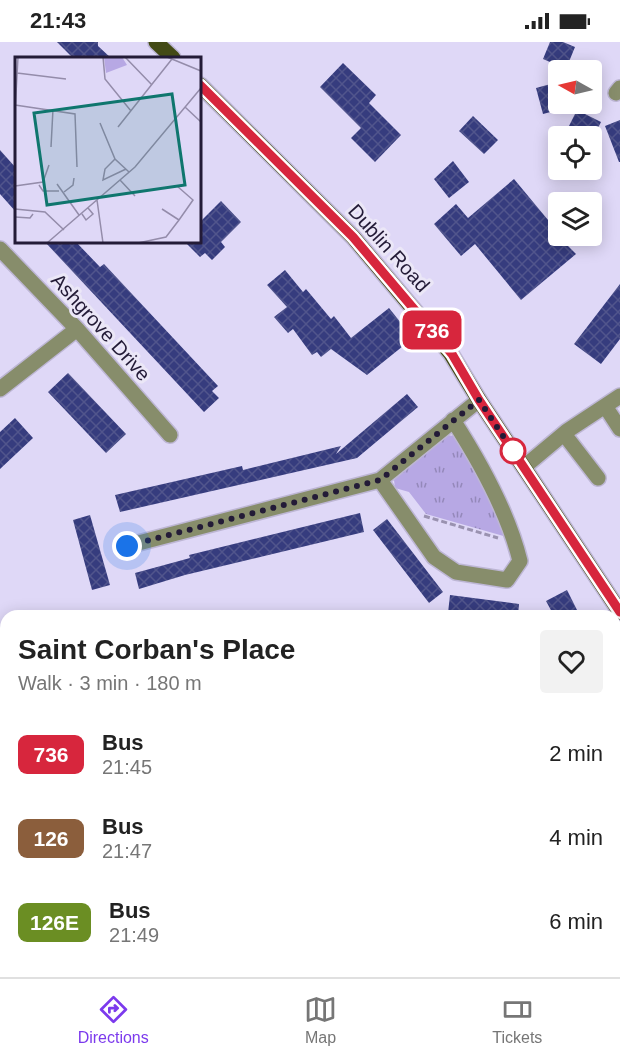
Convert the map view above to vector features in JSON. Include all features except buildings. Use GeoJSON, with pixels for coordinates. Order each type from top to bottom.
{"type":"FeatureCollection","features":[{"type":"Feature","properties":{"kind":"main road"},"geometry":{"type":"LineString","coordinates":[[156,42],[172,57]]}},
{"type":"Feature","properties":{"kind":"main road","name":"Dublin Road"},"geometry":{"type":"LineString","coordinates":[[201,86],[380,267],[452,354],[479,400],[619,610]]}},
{"type":"Feature","properties":{"kind":"street","name":"Ashgrove Drive"},"geometry":{"type":"LineString","coordinates":[[0,249],[77,329],[170,435]]}},
{"type":"Feature","properties":{"kind":"street"},"geometry":{"type":"LineString","coordinates":[[0,388],[77,329]]}},
{"type":"Feature","properties":{"kind":"street"},"geometry":{"type":"LineString","coordinates":[[524,467],[564,434],[620,396]]}},
{"type":"Feature","properties":{"kind":"street"},"geometry":{"type":"LineString","coordinates":[[127,546],[380,480],[479,400]]}},
{"type":"Feature","properties":{"kind":"street"},"geometry":{"type":"LineString","coordinates":[[605,406],[620,429]]}},
{"type":"Feature","properties":{"kind":"street"},"geometry":{"type":"LineString","coordinates":[[380,480],[434,557],[456,572],[507,580],[520,561],[515,543],[481,463],[453,420]]}},
{"type":"Feature","properties":{"kind":"street"},"geometry":{"type":"LineString","coordinates":[[564,434],[598,478]]}},
{"type":"Feature","properties":{"kind":"path"},"geometry":{"type":"LineString","coordinates":[[399,509],[515,543]]}},
{"type":"Feature","properties":{"kind":"green space"},"geometry":{"type":"Polygon","coordinates":[[[446,435],[456,436],[461,440],[507,537],[426,514],[409,492],[395,488],[394,480],[446,435]]]}},
{"type":"Feature","properties":{"kind":"bus line","name":"736"},"geometry":{"type":"LineString","coordinates":[[201,86],[353,237],[452,354],[479,400],[619,610]]}},
{"type":"Feature","properties":{"kind":"route"},"geometry":{"type":"LineString","coordinates":[[127,546],[380,480],[479,400],[513,451]]}}]}
